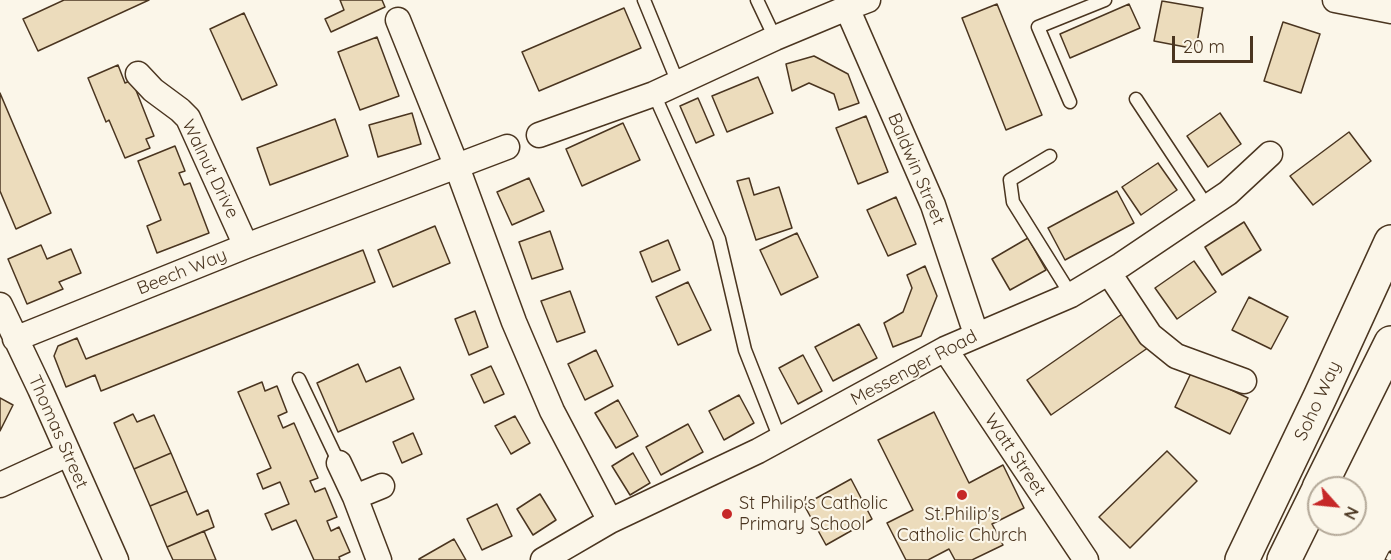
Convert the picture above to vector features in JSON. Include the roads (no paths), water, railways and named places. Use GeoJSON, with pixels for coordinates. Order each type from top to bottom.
{"type":"FeatureCollection","features":[{"type":"Feature","properties":{"kind":"main road","name":"Soho Way"},"geometry":{"type":"LineString","coordinates":[[1242,560],[1391,242]]}},
{"type":"Feature","properties":{"kind":"main road"},"geometry":{"type":"LineString","coordinates":[[1325,476],[1391,343]]}},
{"type":"Feature","properties":{"kind":"main road"},"geometry":{"type":"LineString","coordinates":[[1284,560],[1307,513]]}},
{"type":"Feature","properties":{"kind":"street"},"geometry":{"type":"LineString","coordinates":[[1335,0],[1391,10]]}},
{"type":"Feature","properties":{"kind":"street","name":"Baldwin Street"},"geometry":{"type":"LineString","coordinates":[[538,135],[654,94],[775,38],[857,4],[933,205],[976,334]]}},
{"type":"Feature","properties":{"kind":"street"},"geometry":{"type":"LineString","coordinates":[[398,20],[457,167],[514,322],[552,411],[610,521]]}},
{"type":"Feature","properties":{"kind":"street","name":"Walnut Drive"},"geometry":{"type":"LineString","coordinates":[[138,74],[153,90],[188,118],[246,246]]}},
{"type":"Feature","properties":{"kind":"street","name":"Beech Way"},"geometry":{"type":"LineString","coordinates":[[15,339],[246,246],[507,147]]}},
{"type":"Feature","properties":{"kind":"street","name":"Messenger Road"},"geometry":{"type":"LineString","coordinates":[[543,560],[610,521],[758,451],[945,349],[1071,295],[1208,208],[1228,193],[1270,154]]}},
{"type":"Feature","properties":{"kind":"street"},"geometry":{"type":"LineString","coordinates":[[1109,273],[1150,335],[1176,356],[1244,381]]}},
{"type":"Feature","properties":{"kind":"street","name":"Thomas Street"},"geometry":{"type":"LineString","coordinates":[[0,305],[116,560]]}},
{"type":"Feature","properties":{"kind":"street","name":"Watt Street"},"geometry":{"type":"LineString","coordinates":[[945,349],[1086,560]]}},
{"type":"Feature","properties":{"kind":"street"},"geometry":{"type":"LineString","coordinates":[[0,485],[68,454]]}},
{"type":"Feature","properties":{"kind":"street"},"geometry":{"type":"LineString","coordinates":[[339,463],[355,497],[379,560]]}},
{"type":"Feature","properties":{"kind":"street"},"geometry":{"type":"LineString","coordinates":[[355,497],[382,486]]}},
{"type":"Feature","properties":{"kind":"lane"},"geometry":{"type":"LineString","coordinates":[[644,0],[682,81]]}},
{"type":"Feature","properties":{"kind":"lane"},"geometry":{"type":"LineString","coordinates":[[757,0],[775,38]]}},
{"type":"Feature","properties":{"kind":"lane"},"geometry":{"type":"LineString","coordinates":[[1070,102],[1038,27],[1106,0]]}},
{"type":"Feature","properties":{"kind":"lane"},"geometry":{"type":"LineString","coordinates":[[654,94],[719,239],[745,350],[780,439]]}},
{"type":"Feature","properties":{"kind":"lane"},"geometry":{"type":"LineString","coordinates":[[1136,99],[1208,208]]}},
{"type":"Feature","properties":{"kind":"lane"},"geometry":{"type":"LineString","coordinates":[[1050,156],[1010,180],[1013,202],[1071,295]]}},
{"type":"Feature","properties":{"kind":"lane"},"geometry":{"type":"LineString","coordinates":[[299,379],[339,463]]}},
{"type":"Feature","properties":{"kind":"railway"},"geometry":{"type":"LineString","coordinates":[[1388,560],[1391,554]]}},
{"type":"Feature","properties":{"kind":"place","name":"St.Philip's Catholic Church"},"geometry":{"type":"Point","coordinates":[962,495]}},
{"type":"Feature","properties":{"kind":"place","name":"St Philip's Catholic Primary School"},"geometry":{"type":"Point","coordinates":[727,514]}}]}
